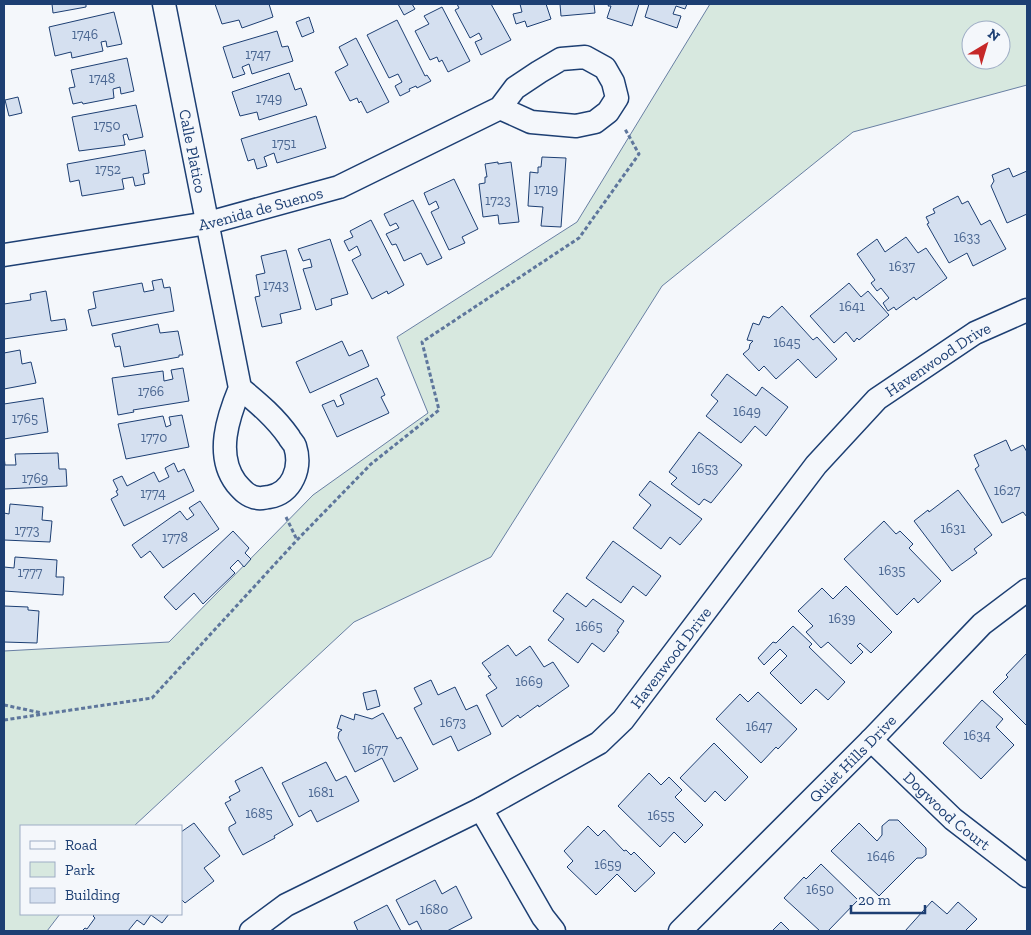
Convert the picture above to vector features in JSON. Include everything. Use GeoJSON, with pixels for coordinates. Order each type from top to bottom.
{"type":"FeatureCollection","features":[{"type":"Feature","properties":{"kind":"street","name":"Calle Platico"},"geometry":{"type":"LineString","coordinates":[[164,4],[240,388]]}},
{"type":"Feature","properties":{"kind":"street","name":"Avenida de Suenos"},"geometry":{"type":"LineString","coordinates":[[4,255],[208,224],[339,187],[500,108],[515,88],[561,59],[585,57],[605,68],[613,82],[617,98],[612,106]]}},
{"type":"Feature","properties":{"kind":"street"},"geometry":{"type":"LineString","coordinates":[[500,108],[531,122],[576,126],[595,122],[608,112],[612,106]]}},
{"type":"Feature","properties":{"kind":"street","name":"Havenwood Drive"},"geometry":{"type":"LineString","coordinates":[[251,931],[286,905],[481,809],[599,743],[623,720],[816,465],[877,400],[975,333],[1027,310]]}},
{"type":"Feature","properties":{"kind":"street"},"geometry":{"type":"LineString","coordinates":[[240,388],[262,405],[281,425],[295,446],[297,469],[290,486],[276,496],[258,499],[243,492],[231,476],[226,460],[225,440],[230,413],[240,388]]}},
{"type":"Feature","properties":{"kind":"street","name":"Quiet Hills Drive"},"geometry":{"type":"LineString","coordinates":[[680,931],[871,740],[982,624],[1027,590]]}},
{"type":"Feature","properties":{"kind":"street","name":"Dogwood Court"},"geometry":{"type":"LineString","coordinates":[[871,740],[953,819],[1027,876]]}},
{"type":"Feature","properties":{"kind":"street"},"geometry":{"type":"LineString","coordinates":[[481,809],[543,917],[554,931]]}},
{"type":"Feature","properties":{"kind":"path"},"geometry":{"type":"LineString","coordinates":[[4,720],[152,698],[297,540],[371,464],[439,410],[422,342],[579,238],[638,154],[612,106]]}},
{"type":"Feature","properties":{"kind":"path"},"geometry":{"type":"LineString","coordinates":[[4,705],[44,714]]}},
{"type":"Feature","properties":{"kind":"green space"},"geometry":{"type":"Polygon","coordinates":[[[710,4],[1027,4],[1027,85],[853,132],[662,286],[491,557],[354,622],[135,825],[20,825],[20,915],[59,915],[47,931],[4,931],[4,651],[169,642],[313,495],[428,413],[397,337],[577,222],[710,4]]]}},
{"type":"Feature","properties":{"kind":"building"},"geometry":{"type":"Polygon","coordinates":[[[52,4],[86,4],[86,7],[53,13],[52,4]]]}},
{"type":"Feature","properties":{"kind":"building"},"geometry":{"type":"Polygon","coordinates":[[[215,4],[269,4],[273,17],[242,28],[239,20],[222,24],[215,4]]]}},
{"type":"Feature","properties":{"kind":"building"},"geometry":{"type":"Polygon","coordinates":[[[398,4],[412,4],[415,9],[404,15],[398,4]]]}},
{"type":"Feature","properties":{"kind":"building"},"geometry":{"type":"Polygon","coordinates":[[[457,4],[491,4],[511,40],[481,55],[475,42],[482,39],[479,33],[470,38],[455,10],[459,8],[457,4]]]}},
{"type":"Feature","properties":{"kind":"building"},"geometry":{"type":"Polygon","coordinates":[[[520,4],[546,4],[551,19],[527,27],[525,21],[516,24],[513,14],[522,12],[520,4]]]}},
{"type":"Feature","properties":{"kind":"building"},"geometry":{"type":"Polygon","coordinates":[[[560,4],[594,4],[595,13],[561,16],[560,4]]]}},
{"type":"Feature","properties":{"kind":"building"},"geometry":{"type":"Polygon","coordinates":[[[609,4],[639,4],[632,26],[607,18],[611,6],[608,6],[609,4]]]}},
{"type":"Feature","properties":{"kind":"building"},"geometry":{"type":"Polygon","coordinates":[[[649,4],[687,4],[685,9],[676,6],[673,14],[681,16],[677,28],[645,17],[649,4]]]}},
{"type":"Feature","properties":{"kind":"building"},"geometry":{"type":"Polygon","coordinates":[[[442,7],[470,61],[448,72],[442,60],[439,62],[437,57],[430,60],[415,31],[429,24],[424,16],[442,7]]]}},
{"type":"Feature","properties":{"kind":"building"},"geometry":{"type":"Polygon","coordinates":[[[114,12],[122,44],[107,47],[106,41],[101,42],[103,51],[72,58],[71,52],[55,56],[49,27],[114,12]]]}},
{"type":"Feature","properties":{"kind":"building"},"geometry":{"type":"Polygon","coordinates":[[[309,17],[314,32],[302,37],[296,22],[309,17]]]}},
{"type":"Feature","properties":{"kind":"building"},"geometry":{"type":"Polygon","coordinates":[[[397,20],[425,76],[427,75],[431,81],[417,88],[416,86],[409,89],[410,91],[400,96],[395,86],[402,82],[398,74],[389,78],[367,35],[397,20]]]}},
{"type":"Feature","properties":{"kind":"building"},"geometry":{"type":"Polygon","coordinates":[[[277,31],[282,47],[288,46],[293,61],[252,74],[249,64],[242,67],[245,74],[233,78],[223,47],[277,31]]]}},
{"type":"Feature","properties":{"kind":"building"},"geometry":{"type":"Polygon","coordinates":[[[356,38],[389,102],[367,113],[361,101],[359,103],[357,98],[350,101],[335,72],[348,65],[339,47],[356,38]]]}},
{"type":"Feature","properties":{"kind":"building"},"geometry":{"type":"Polygon","coordinates":[[[127,58],[134,91],[121,94],[120,87],[113,89],[114,98],[73,104],[69,88],[75,87],[71,70],[127,58]]]}},
{"type":"Feature","properties":{"kind":"building"},"geometry":{"type":"Polygon","coordinates":[[[289,73],[295,90],[301,88],[307,105],[259,120],[257,112],[240,116],[232,92],[289,73]]]}},
{"type":"Feature","properties":{"kind":"building"},"geometry":{"type":"Polygon","coordinates":[[[18,97],[22,113],[9,116],[5,100],[18,97]]]}},
{"type":"Feature","properties":{"kind":"building"},"geometry":{"type":"Polygon","coordinates":[[[136,105],[143,137],[129,140],[127,134],[123,135],[125,145],[79,151],[72,117],[136,105]]]}},
{"type":"Feature","properties":{"kind":"building"},"geometry":{"type":"Polygon","coordinates":[[[316,116],[326,148],[277,163],[274,153],[264,157],[267,166],[257,169],[254,159],[248,161],[241,139],[316,116]]]}},
{"type":"Feature","properties":{"kind":"building"},"geometry":{"type":"Polygon","coordinates":[[[145,150],[149,173],[143,174],[145,184],[135,186],[133,177],[122,179],[124,189],[82,196],[79,180],[70,182],[67,164],[145,150]]]}},
{"type":"Feature","properties":{"kind":"building"},"geometry":{"type":"Polygon","coordinates":[[[542,157],[566,158],[561,227],[541,226],[543,207],[528,206],[530,172],[538,173],[542,157]]]}},
{"type":"Feature","properties":{"kind":"building"},"geometry":{"type":"Polygon","coordinates":[[[498,162],[498,164],[511,162],[519,222],[499,224],[498,215],[483,217],[479,184],[485,183],[485,177],[487,177],[485,164],[498,162]]]}},
{"type":"Feature","properties":{"kind":"building"},"geometry":{"type":"Polygon","coordinates":[[[1009,168],[1013,177],[1027,171],[1027,214],[1007,223],[991,186],[994,181],[992,175],[1009,168]]]}},
{"type":"Feature","properties":{"kind":"building"},"geometry":{"type":"Polygon","coordinates":[[[454,179],[478,229],[462,237],[465,243],[449,250],[431,212],[439,208],[436,201],[429,205],[424,193],[454,179]]]}},
{"type":"Feature","properties":{"kind":"building"},"geometry":{"type":"Polygon","coordinates":[[[958,196],[962,204],[968,201],[981,225],[990,220],[1006,249],[973,266],[967,253],[949,263],[927,224],[929,223],[926,217],[935,213],[933,209],[958,196]]]}},
{"type":"Feature","properties":{"kind":"building"},"geometry":{"type":"Polygon","coordinates":[[[413,200],[442,258],[427,265],[421,253],[404,261],[396,244],[392,245],[386,234],[399,228],[396,223],[390,226],[384,214],[413,200]]]}},
{"type":"Feature","properties":{"kind":"building"},"geometry":{"type":"Polygon","coordinates":[[[371,220],[404,285],[388,294],[387,291],[372,299],[352,260],[361,255],[357,246],[349,251],[344,241],[353,237],[350,231],[371,220]]]}},
{"type":"Feature","properties":{"kind":"building"},"geometry":{"type":"Polygon","coordinates":[[[906,237],[918,253],[926,248],[947,278],[916,300],[914,297],[896,310],[894,307],[888,311],[883,303],[889,298],[881,288],[877,291],[871,283],[875,280],[857,254],[877,239],[885,252],[906,237]]]}},
{"type":"Feature","properties":{"kind":"building"},"geometry":{"type":"Polygon","coordinates":[[[330,239],[348,294],[331,299],[332,305],[316,310],[303,269],[312,267],[310,259],[303,261],[298,249],[330,239]]]}},
{"type":"Feature","properties":{"kind":"building"},"geometry":{"type":"Polygon","coordinates":[[[286,250],[301,309],[280,314],[282,323],[262,327],[255,297],[260,296],[256,275],[265,273],[261,256],[286,250]]]}},
{"type":"Feature","properties":{"kind":"building"},"geometry":{"type":"Polygon","coordinates":[[[162,279],[164,288],[170,287],[174,311],[92,326],[88,310],[96,308],[93,292],[142,283],[144,292],[154,290],[152,281],[162,279]]]}},
{"type":"Feature","properties":{"kind":"building"},"geometry":{"type":"Polygon","coordinates":[[[849,283],[861,297],[868,291],[889,315],[859,340],[857,338],[854,342],[846,332],[834,343],[810,316],[849,283]]]}},
{"type":"Feature","properties":{"kind":"building"},"geometry":{"type":"Polygon","coordinates":[[[46,291],[51,321],[65,319],[67,330],[4,339],[4,304],[31,300],[30,294],[46,291]]]}},
{"type":"Feature","properties":{"kind":"building"},"geometry":{"type":"Polygon","coordinates":[[[782,306],[813,340],[817,337],[837,359],[816,378],[798,359],[776,379],[764,366],[759,371],[743,354],[749,349],[753,341],[747,340],[753,323],[759,325],[763,316],[769,318],[782,306]]]}},
{"type":"Feature","properties":{"kind":"building"},"geometry":{"type":"Polygon","coordinates":[[[158,324],[160,333],[178,331],[183,355],[124,367],[120,346],[115,347],[112,334],[158,324]]]}},
{"type":"Feature","properties":{"kind":"building"},"geometry":{"type":"Polygon","coordinates":[[[342,341],[349,356],[362,350],[369,366],[310,393],[296,362],[342,341]]]}},
{"type":"Feature","properties":{"kind":"building"},"geometry":{"type":"Polygon","coordinates":[[[20,350],[22,364],[31,362],[36,383],[4,389],[4,353],[20,350]]]}},
{"type":"Feature","properties":{"kind":"building"},"geometry":{"type":"Polygon","coordinates":[[[183,368],[189,401],[133,410],[134,412],[118,415],[112,378],[163,371],[164,381],[173,379],[171,370],[183,368]]]}},
{"type":"Feature","properties":{"kind":"building"},"geometry":{"type":"Polygon","coordinates":[[[727,374],[756,396],[762,387],[788,407],[766,436],[755,426],[741,443],[706,416],[718,401],[711,395],[727,374]]]}},
{"type":"Feature","properties":{"kind":"building"},"geometry":{"type":"Polygon","coordinates":[[[377,378],[385,395],[381,397],[389,413],[337,437],[322,405],[334,400],[337,407],[344,404],[340,395],[377,378]]]}},
{"type":"Feature","properties":{"kind":"building"},"geometry":{"type":"Polygon","coordinates":[[[43,398],[48,432],[4,439],[4,404],[43,398]]]}},
{"type":"Feature","properties":{"kind":"building"},"geometry":{"type":"Polygon","coordinates":[[[182,415],[189,447],[126,459],[118,424],[163,416],[166,427],[171,425],[169,417],[182,415]]]}},
{"type":"Feature","properties":{"kind":"building"},"geometry":{"type":"Polygon","coordinates":[[[699,432],[742,465],[711,503],[704,499],[699,505],[671,484],[677,478],[669,472],[699,432]]]}},
{"type":"Feature","properties":{"kind":"building"},"geometry":{"type":"Polygon","coordinates":[[[1006,440],[1011,451],[1023,445],[1027,452],[1027,517],[1023,512],[1002,523],[975,469],[979,466],[974,455],[1006,440]]]}},
{"type":"Feature","properties":{"kind":"building"},"geometry":{"type":"Polygon","coordinates":[[[58,453],[59,469],[66,469],[67,486],[4,489],[4,456],[5,465],[16,465],[15,454],[58,453]]]}},
{"type":"Feature","properties":{"kind":"building"},"geometry":{"type":"Polygon","coordinates":[[[174,463],[178,472],[184,469],[194,491],[124,526],[111,499],[118,495],[116,491],[118,490],[113,480],[122,476],[127,486],[154,472],[159,482],[169,477],[165,468],[174,463]]]}},
{"type":"Feature","properties":{"kind":"building"},"geometry":{"type":"Polygon","coordinates":[[[650,481],[702,519],[680,545],[670,537],[661,549],[633,528],[651,505],[639,495],[650,481]]]}},
{"type":"Feature","properties":{"kind":"building"},"geometry":{"type":"Polygon","coordinates":[[[958,490],[992,535],[974,549],[977,553],[952,571],[914,521],[958,490]]]}},
{"type":"Feature","properties":{"kind":"building"},"geometry":{"type":"Polygon","coordinates":[[[200,501],[219,529],[163,568],[150,551],[141,558],[132,545],[180,511],[187,520],[194,515],[189,508],[200,501]]]}},
{"type":"Feature","properties":{"kind":"building"},"geometry":{"type":"Polygon","coordinates":[[[10,504],[43,507],[42,520],[52,521],[50,542],[4,540],[4,513],[9,514],[10,504]]]}},
{"type":"Feature","properties":{"kind":"building"},"geometry":{"type":"Polygon","coordinates":[[[884,521],[896,534],[900,531],[913,544],[909,548],[941,581],[918,603],[914,598],[897,615],[844,559],[884,521]]]}},
{"type":"Feature","properties":{"kind":"building"},"geometry":{"type":"Polygon","coordinates":[[[233,531],[249,548],[245,553],[251,559],[244,567],[238,560],[230,568],[235,573],[203,604],[194,593],[176,610],[164,597],[233,531]]]}},
{"type":"Feature","properties":{"kind":"building"},"geometry":{"type":"Polygon","coordinates":[[[613,541],[661,576],[646,596],[633,586],[621,603],[586,578],[613,541]]]}},
{"type":"Feature","properties":{"kind":"building"},"geometry":{"type":"Polygon","coordinates":[[[15,557],[57,560],[56,577],[64,577],[63,595],[4,591],[4,567],[14,568],[15,557]]]}},
{"type":"Feature","properties":{"kind":"building"},"geometry":{"type":"Polygon","coordinates":[[[846,586],[892,632],[871,653],[860,643],[857,646],[863,652],[851,664],[828,642],[821,648],[806,632],[813,626],[798,611],[822,588],[833,599],[846,586]]]}},
{"type":"Feature","properties":{"kind":"building"},"geometry":{"type":"Polygon","coordinates":[[[567,593],[586,607],[593,599],[624,621],[617,631],[619,632],[604,652],[592,643],[578,663],[548,640],[564,619],[553,611],[567,593]]]}},
{"type":"Feature","properties":{"kind":"building"},"geometry":{"type":"Polygon","coordinates":[[[4,606],[28,607],[28,610],[39,611],[37,643],[4,642],[4,606]]]}},
{"type":"Feature","properties":{"kind":"building"},"geometry":{"type":"Polygon","coordinates":[[[793,626],[812,644],[809,647],[845,682],[828,700],[816,689],[801,704],[770,673],[787,656],[780,649],[764,665],[758,658],[773,642],[776,643],[793,626]]]}},
{"type":"Feature","properties":{"kind":"building"},"geometry":{"type":"Polygon","coordinates":[[[508,645],[516,656],[530,646],[544,667],[553,662],[569,686],[539,707],[538,705],[520,718],[518,715],[502,727],[486,695],[497,688],[488,676],[491,675],[482,663],[508,645]]]}},
{"type":"Feature","properties":{"kind":"building"},"geometry":{"type":"Polygon","coordinates":[[[1027,653],[1027,726],[993,692],[1027,653]]]}},
{"type":"Feature","properties":{"kind":"building"},"geometry":{"type":"Polygon","coordinates":[[[431,680],[438,695],[455,687],[466,710],[477,705],[491,734],[458,751],[451,736],[433,745],[414,708],[422,704],[414,688],[431,680]]]}},
{"type":"Feature","properties":{"kind":"building"},"geometry":{"type":"Polygon","coordinates":[[[376,690],[380,706],[367,710],[363,693],[376,690]]]}},
{"type":"Feature","properties":{"kind":"building"},"geometry":{"type":"Polygon","coordinates":[[[758,692],[797,729],[761,763],[716,719],[740,694],[748,702],[758,692]]]}},
{"type":"Feature","properties":{"kind":"building"},"geometry":{"type":"Polygon","coordinates":[[[982,700],[1003,719],[996,727],[1014,745],[981,779],[943,743],[982,700]]]}},
{"type":"Feature","properties":{"kind":"building"},"geometry":{"type":"Polygon","coordinates":[[[383,713],[397,739],[401,737],[418,769],[394,782],[382,758],[355,772],[338,738],[339,732],[342,730],[337,728],[341,715],[354,720],[355,714],[372,719],[383,713]]]}},
{"type":"Feature","properties":{"kind":"building"},"geometry":{"type":"Polygon","coordinates":[[[714,743],[748,777],[725,801],[715,791],[705,802],[680,778],[714,743]]]}},
{"type":"Feature","properties":{"kind":"building"},"geometry":{"type":"Polygon","coordinates":[[[326,762],[336,781],[346,776],[359,801],[317,822],[311,810],[299,817],[282,783],[326,762]]]}},
{"type":"Feature","properties":{"kind":"building"},"geometry":{"type":"Polygon","coordinates":[[[262,767],[293,825],[274,836],[275,838],[243,855],[229,830],[229,827],[236,823],[225,803],[231,800],[229,797],[240,791],[235,781],[262,767]]]}},
{"type":"Feature","properties":{"kind":"building"},"geometry":{"type":"Polygon","coordinates":[[[649,773],[661,785],[669,777],[682,790],[675,797],[703,825],[685,843],[674,832],[660,847],[618,806],[649,773]]]}},
{"type":"Feature","properties":{"kind":"building"},"geometry":{"type":"Polygon","coordinates":[[[889,820],[898,820],[926,848],[926,855],[922,858],[917,858],[879,896],[831,851],[859,823],[877,841],[882,835],[882,826],[889,820]]]}},
{"type":"Feature","properties":{"kind":"building"},"geometry":{"type":"Polygon","coordinates":[[[194,823],[220,856],[204,868],[214,881],[185,903],[182,900],[182,831],[194,823]]]}},
{"type":"Feature","properties":{"kind":"building"},"geometry":{"type":"Polygon","coordinates":[[[588,826],[598,836],[604,830],[624,851],[626,850],[631,855],[634,852],[655,873],[635,892],[617,874],[596,895],[567,867],[573,861],[564,851],[588,826]]]}},
{"type":"Feature","properties":{"kind":"building"},"geometry":{"type":"Polygon","coordinates":[[[821,864],[858,900],[828,931],[820,931],[784,898],[804,877],[806,879],[821,864]]]}},
{"type":"Feature","properties":{"kind":"building"},"geometry":{"type":"Polygon","coordinates":[[[435,880],[442,894],[456,886],[472,918],[447,931],[422,931],[417,921],[409,925],[396,900],[435,880]]]}},
{"type":"Feature","properties":{"kind":"building"},"geometry":{"type":"Polygon","coordinates":[[[932,901],[947,914],[958,902],[977,919],[965,931],[905,931],[932,901]]]}},
{"type":"Feature","properties":{"kind":"building"},"geometry":{"type":"Polygon","coordinates":[[[387,905],[401,931],[358,931],[354,922],[387,905]]]}},
{"type":"Feature","properties":{"kind":"building"},"geometry":{"type":"Polygon","coordinates":[[[151,915],[144,925],[137,920],[128,931],[82,931],[85,928],[87,929],[95,918],[93,916],[151,915]]]}},
{"type":"Feature","properties":{"kind":"building"},"geometry":{"type":"Polygon","coordinates":[[[151,915],[168,915],[162,923],[151,915]]]}},
{"type":"Feature","properties":{"kind":"building"},"geometry":{"type":"Polygon","coordinates":[[[781,922],[790,931],[772,931],[781,922]]]}}]}
